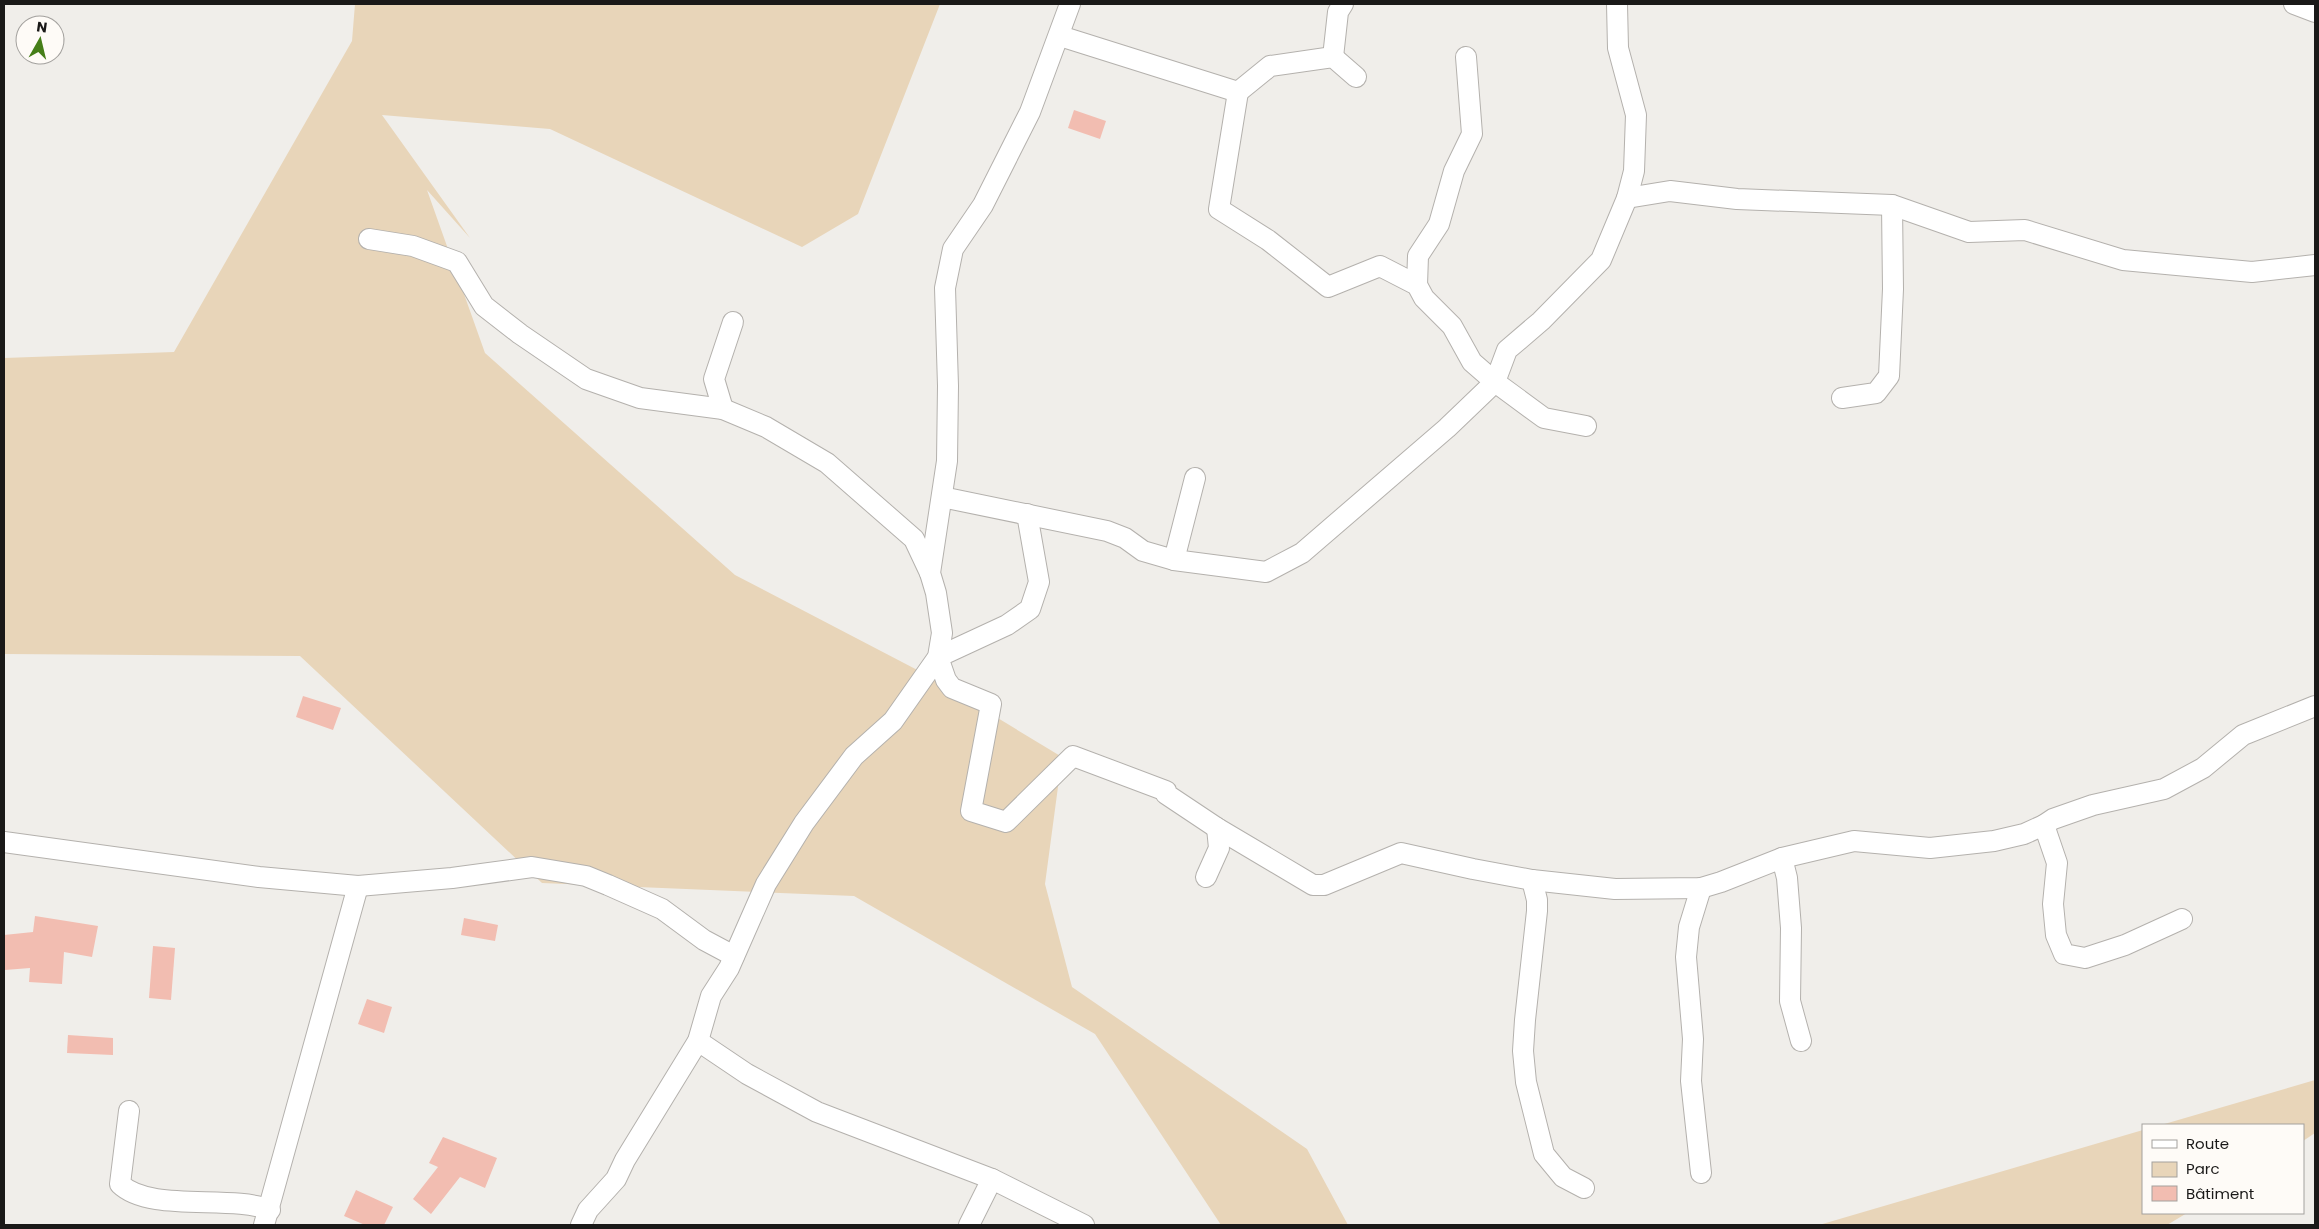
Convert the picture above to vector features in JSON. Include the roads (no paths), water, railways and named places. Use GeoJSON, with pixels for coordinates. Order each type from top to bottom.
{"type":"FeatureCollection","features":[{"type":"Feature","properties":{"kind":"street"},"geometry":{"type":"LineString","coordinates":[[930,573],[947,461],[948,386],[944,288],[953,249],[983,205],[1030,112],[1060,36],[1070,4]]}},
{"type":"Feature","properties":{"kind":"street"},"geometry":{"type":"LineString","coordinates":[[1333,57],[1338,12],[1343,4]]}},
{"type":"Feature","properties":{"kind":"street"},"geometry":{"type":"LineString","coordinates":[[942,497],[1107,531],[1125,538],[1143,551],[1174,560],[1266,572],[1302,553],[1447,428],[1495,382],[1507,350],[1541,321],[1601,260],[1627,198],[1634,171],[1636,115],[1618,48],[1616,4]]}},
{"type":"Feature","properties":{"kind":"street"},"geometry":{"type":"LineString","coordinates":[[2294,4],[2315,12]]}},
{"type":"Feature","properties":{"kind":"street"},"geometry":{"type":"LineString","coordinates":[[1060,36],[1238,92]]}},
{"type":"Feature","properties":{"kind":"street"},"geometry":{"type":"LineString","coordinates":[[1466,56],[1472,134],[1454,171],[1439,224],[1418,256],[1417,285],[1424,298],[1452,326],[1472,362],[1495,382],[1544,418],[1586,426]]}},
{"type":"Feature","properties":{"kind":"street"},"geometry":{"type":"LineString","coordinates":[[1356,77],[1333,57],[1270,66],[1238,92],[1219,210],[1268,240],[1328,287],[1380,266],[1417,285]]}},
{"type":"Feature","properties":{"kind":"street"},"geometry":{"type":"LineString","coordinates":[[1627,198],[1670,191],[1737,199],[1892,205],[1969,232],[2025,230],[2123,260],[2252,272],[2315,266]]}},
{"type":"Feature","properties":{"kind":"street"},"geometry":{"type":"LineString","coordinates":[[1842,398],[1876,393],[1889,376],[1893,289],[1892,205]]}},
{"type":"Feature","properties":{"kind":"street"},"geometry":{"type":"LineString","coordinates":[[369,239],[413,246],[457,262],[484,306],[520,334],[586,379],[640,398],[723,409],[766,427],[826,463],[914,539],[930,573],[936,593],[942,633],[938,657],[893,721],[854,756],[804,823],[766,884],[734,956],[711,996],[698,1040],[630,1152],[616,1179],[588,1210],[581,1225]]}},
{"type":"Feature","properties":{"kind":"street"},"geometry":{"type":"LineString","coordinates":[[723,409],[714,379],[732,322]]}},
{"type":"Feature","properties":{"kind":"street"},"geometry":{"type":"LineString","coordinates":[[1174,560],[1195,478]]}},
{"type":"Feature","properties":{"kind":"street"},"geometry":{"type":"LineString","coordinates":[[938,657],[1007,625],[1030,609],[1039,582],[1027,514]]}},
{"type":"Feature","properties":{"kind":"street"},"geometry":{"type":"LineString","coordinates":[[938,657],[946,680],[952,688],[991,704],[971,811],[1006,822],[1073,756],[1166,791],[1166,794],[1217,828],[1313,884],[1324,885],[1401,853],[1532,880],[1615,889],[1701,888],[1782,858],[1854,842],[1930,848],[1994,841],[2024,834],[2053,819],[2093,805],[2164,789],[2203,768],[2243,735],[2315,706]]}},
{"type":"Feature","properties":{"kind":"street"},"geometry":{"type":"LineString","coordinates":[[2044,825],[2057,863],[2053,904],[2056,935],[2064,954],[2085,958],[2125,945],[2182,919]]}},
{"type":"Feature","properties":{"kind":"street"},"geometry":{"type":"LineString","coordinates":[[1206,877],[1219,848],[1217,828]]}},
{"type":"Feature","properties":{"kind":"street"},"geometry":{"type":"LineString","coordinates":[[4,842],[259,877],[358,886],[452,878],[532,867],[586,876],[662,910],[704,940],[734,956]]}},
{"type":"Feature","properties":{"kind":"street"},"geometry":{"type":"LineString","coordinates":[[1782,858],[1787,878],[1791,928],[1790,1001],[1801,1041]]}},
{"type":"Feature","properties":{"kind":"street"},"geometry":{"type":"LineString","coordinates":[[1532,880],[1537,900],[1537,911],[1524,1035],[1526,1082],[1544,1154],[1563,1177],[1584,1188]]}},
{"type":"Feature","properties":{"kind":"street"},"geometry":{"type":"LineString","coordinates":[[128,1111],[120,1184],[127,1191],[159,1199],[226,1203],[267,1215],[358,886]]}},
{"type":"Feature","properties":{"kind":"street"},"geometry":{"type":"LineString","coordinates":[[1701,888],[1689,927],[1686,957],[1694,1040],[1691,1081],[1702,1173]]}},
{"type":"Feature","properties":{"kind":"street"},"geometry":{"type":"LineString","coordinates":[[698,1040],[747,1074],[817,1112],[992,1179],[1084,1225]]}},
{"type":"Feature","properties":{"kind":"street"},"geometry":{"type":"LineString","coordinates":[[969,1225],[992,1179]]}}]}
